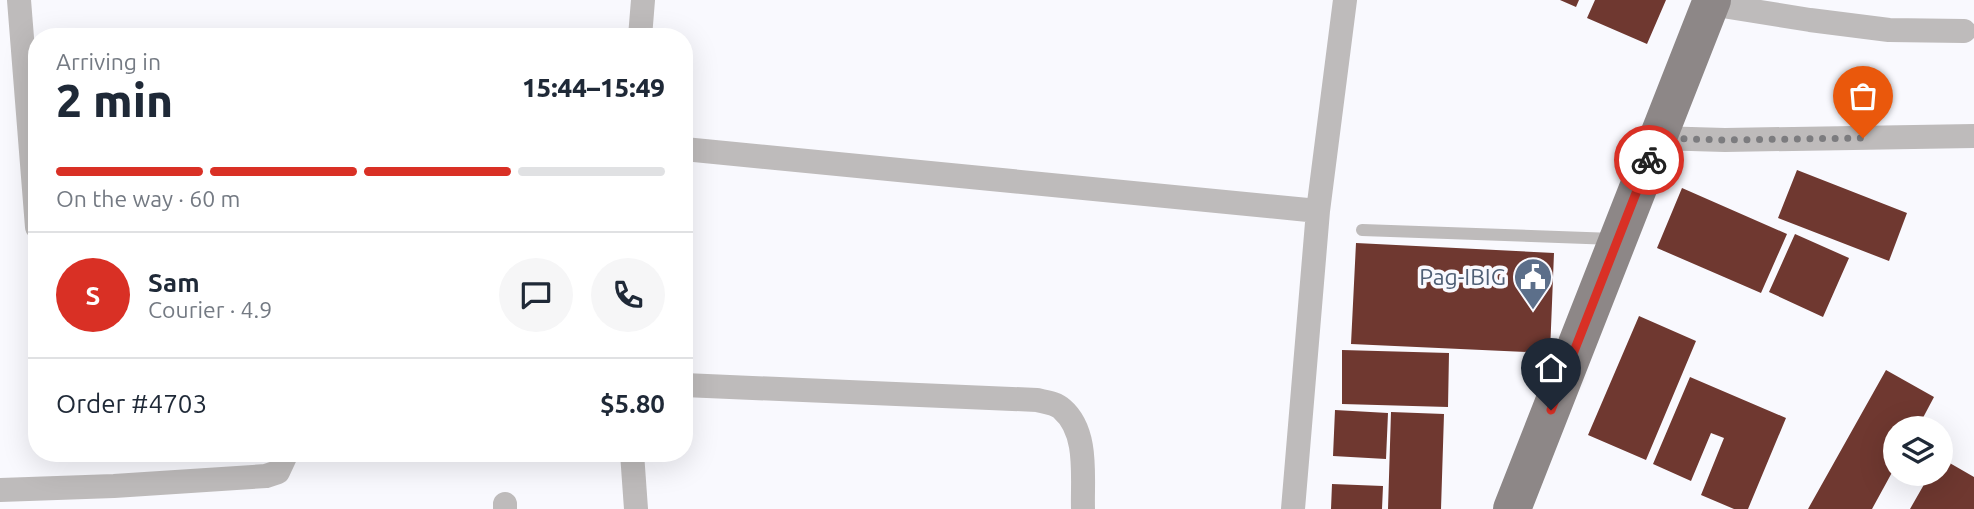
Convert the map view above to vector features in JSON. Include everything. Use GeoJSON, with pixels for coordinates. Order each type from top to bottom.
{"type":"FeatureCollection","features":[{"type":"Feature","properties":{"kind":"main road"},"geometry":{"type":"LineString","coordinates":[[1512,509],[1711,2]]}},
{"type":"Feature","properties":{"kind":"street"},"geometry":{"type":"LineString","coordinates":[[19,0],[28,114]]}},
{"type":"Feature","properties":{"kind":"street"},"geometry":{"type":"LineString","coordinates":[[641,28],[643,0]]}},
{"type":"Feature","properties":{"kind":"street"},"geometry":{"type":"LineString","coordinates":[[1293,509],[1318,211],[1345,0]]}},
{"type":"Feature","properties":{"kind":"street"},"geometry":{"type":"LineString","coordinates":[[1711,2],[1810,20],[1889,30],[1964,31]]}},
{"type":"Feature","properties":{"kind":"street"},"geometry":{"type":"LineString","coordinates":[[1657,138],[1725,140],[1974,136]]}},
{"type":"Feature","properties":{"kind":"street"},"geometry":{"type":"LineString","coordinates":[[693,150],[1318,211]]}},
{"type":"Feature","properties":{"kind":"street"},"geometry":{"type":"LineString","coordinates":[[693,385],[1037,400],[1060,407],[1070,417],[1081,449],[1083,509]]}},
{"type":"Feature","properties":{"kind":"street"},"geometry":{"type":"LineString","coordinates":[[0,490],[266,476],[278,472],[283,462]]}},
{"type":"Feature","properties":{"kind":"street"},"geometry":{"type":"LineString","coordinates":[[633,462],[636,509]]}},
{"type":"Feature","properties":{"kind":"lane"},"geometry":{"type":"LineString","coordinates":[[1362,230],[1617,239]]}},
{"type":"Feature","properties":{"kind":"building"},"geometry":{"type":"Polygon","coordinates":[[[1560,0],[1579,0],[1576,7],[1560,0]]]}},
{"type":"Feature","properties":{"kind":"building"},"geometry":{"type":"Polygon","coordinates":[[[1595,0],[1666,0],[1647,44],[1587,18],[1595,0]]]}},
{"type":"Feature","properties":{"kind":"building"},"geometry":{"type":"Polygon","coordinates":[[[1797,170],[1907,213],[1889,261],[1778,218],[1797,170]]]}},
{"type":"Feature","properties":{"kind":"building"},"geometry":{"type":"Polygon","coordinates":[[[1682,188],[1787,234],[1761,293],[1657,248],[1682,188]]]}},
{"type":"Feature","properties":{"kind":"building"},"geometry":{"type":"Polygon","coordinates":[[[1795,234],[1849,258],[1823,317],[1769,292],[1795,234]]]}},
{"type":"Feature","properties":{"kind":"building"},"geometry":{"type":"Polygon","coordinates":[[[1356,243],[1554,253],[1550,353],[1351,344],[1356,243]]]}},
{"type":"Feature","properties":{"kind":"building"},"geometry":{"type":"Polygon","coordinates":[[[1639,316],[1696,341],[1646,460],[1588,435],[1639,316]]]}},
{"type":"Feature","properties":{"kind":"building"},"geometry":{"type":"Polygon","coordinates":[[[1342,350],[1449,353],[1448,407],[1342,404],[1342,350]]]}},
{"type":"Feature","properties":{"kind":"building"},"geometry":{"type":"Polygon","coordinates":[[[1886,370],[1934,397],[1924,416],[1883,416],[1885,486],[1872,509],[1808,509],[1886,370]]]}},
{"type":"Feature","properties":{"kind":"building"},"geometry":{"type":"Polygon","coordinates":[[[1690,377],[1786,418],[1748,509],[1734,509],[1701,495],[1724,438],[1711,433],[1691,481],[1653,464],[1690,377]]]}},
{"type":"Feature","properties":{"kind":"building"},"geometry":{"type":"Polygon","coordinates":[[[1335,410],[1388,413],[1386,459],[1333,456],[1335,410]]]}},
{"type":"Feature","properties":{"kind":"building"},"geometry":{"type":"Polygon","coordinates":[[[1391,412],[1444,414],[1441,509],[1388,509],[1391,412]]]}},
{"type":"Feature","properties":{"kind":"building"},"geometry":{"type":"Polygon","coordinates":[[[1953,465],[1974,477],[1974,509],[1910,509],[1923,486],[1953,486],[1953,465]]]}},
{"type":"Feature","properties":{"kind":"building"},"geometry":{"type":"Polygon","coordinates":[[[1332,484],[1383,486],[1382,509],[1331,509],[1332,484]]]}},
{"type":"Feature","properties":{"kind":"way so far"},"geometry":{"type":"LineString","coordinates":[[1649,160],[1657,138],[1863,138]]}},
{"type":"Feature","properties":{"kind":"place","name":"Pag-IBIG"},"geometry":{"type":"Point","coordinates":[1533,311]}},
{"type":"Feature","properties":{"kind":"route"},"geometry":{"type":"LineString","coordinates":[[1551,410],[1649,160]]}}]}
